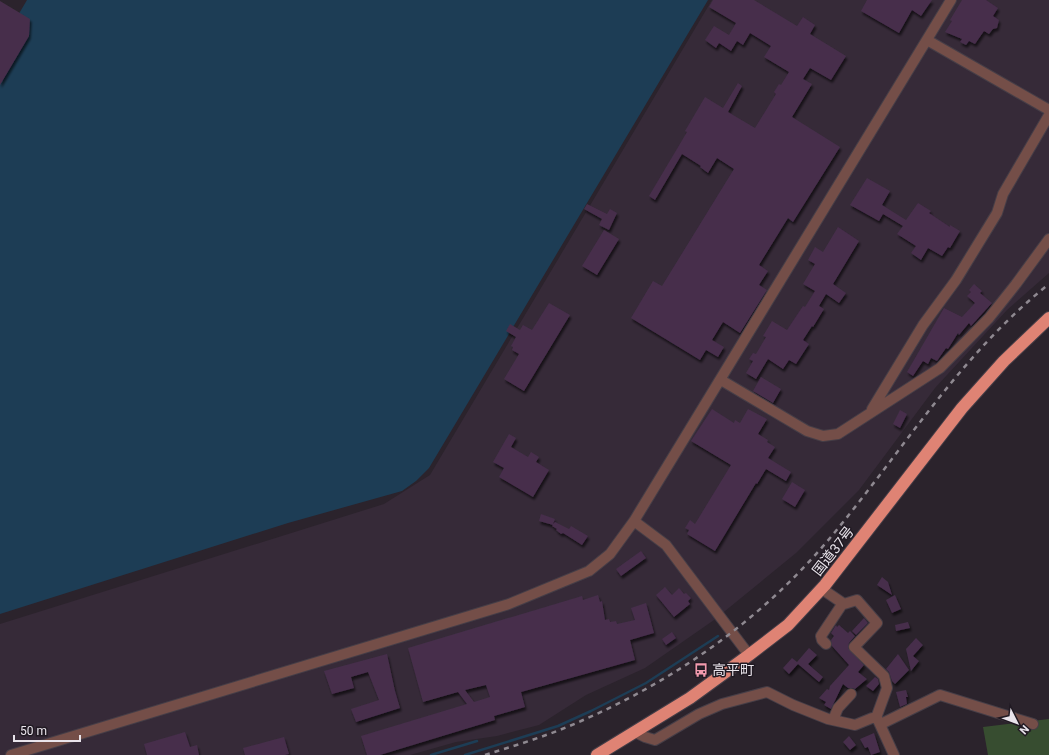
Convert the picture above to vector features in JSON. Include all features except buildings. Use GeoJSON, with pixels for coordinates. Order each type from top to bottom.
{"type":"FeatureCollection","features":[{"type":"Feature","properties":{"kind":"highway","name":"国道37号"},"geometry":{"type":"LineString","coordinates":[[597,755],[690,698],[788,625],[822,589],[962,408],[1004,361],[1049,318]]}},
{"type":"Feature","properties":{"kind":"street"},"geometry":{"type":"LineString","coordinates":[[11,755],[509,604],[589,572],[610,554],[634,521],[951,0]]}},
{"type":"Feature","properties":{"kind":"street"},"geometry":{"type":"LineString","coordinates":[[927,40],[1049,110]]}},
{"type":"Feature","properties":{"kind":"street"},"geometry":{"type":"LineString","coordinates":[[870,412],[923,325],[956,280],[997,213],[1003,194],[1049,115]]}},
{"type":"Feature","properties":{"kind":"street"},"geometry":{"type":"LineString","coordinates":[[721,380],[807,431],[823,436],[838,434],[940,368],[989,318],[1049,239]]}},
{"type":"Feature","properties":{"kind":"street"},"geometry":{"type":"LineString","coordinates":[[634,521],[666,545],[685,568],[749,655]]}},
{"type":"Feature","properties":{"kind":"street"},"geometry":{"type":"LineString","coordinates":[[822,589],[843,603]]}},
{"type":"Feature","properties":{"kind":"street"},"geometry":{"type":"LineString","coordinates":[[826,644],[822,640],[821,636],[843,603],[857,600],[877,623],[854,647],[884,676],[887,688],[878,721]]}},
{"type":"Feature","properties":{"kind":"street"},"geometry":{"type":"LineString","coordinates":[[635,732],[655,740],[710,709],[722,704],[767,692],[793,705],[833,720],[855,725],[872,718],[878,721],[894,755]]}},
{"type":"Feature","properties":{"kind":"street"},"geometry":{"type":"LineString","coordinates":[[833,720],[838,708],[851,694]]}},
{"type":"Feature","properties":{"kind":"street"},"geometry":{"type":"LineString","coordinates":[[878,721],[940,695],[1033,724]]}},
{"type":"Feature","properties":{"kind":"shaded area"},"geometry":{"type":"Polygon","coordinates":[[[712,0],[1049,0],[1049,273],[1007,310],[935,388],[859,490],[796,553],[714,620],[645,668],[586,695],[539,725],[497,736],[456,742],[410,755],[0,755],[0,624],[384,504],[430,475],[712,0]]]}},
{"type":"Feature","properties":{"kind":"green space"},"geometry":{"type":"Polygon","coordinates":[[[1049,719],[1049,755],[988,755],[983,727],[1049,719]]]}},
{"type":"Feature","properties":{"kind":"water"},"geometry":{"type":"Polygon","coordinates":[[[27,0],[708,0],[429,468],[416,481],[402,491],[288,523],[0,614],[0,46],[27,0]]]}},
{"type":"Feature","properties":{"kind":"waterway"},"geometry":{"type":"LineString","coordinates":[[465,755],[558,726],[591,711],[646,683],[718,636]]}},
{"type":"Feature","properties":{"kind":"waterway"},"geometry":{"type":"LineString","coordinates":[[431,755],[477,741]]}},
{"type":"Feature","properties":{"kind":"railway"},"geometry":{"type":"LineString","coordinates":[[485,755],[557,731],[618,704],[687,664],[720,642],[751,617],[809,562],[835,532],[936,402],[989,339],[1049,284]]}},
{"type":"Feature","properties":{"kind":"place","name":"高平町"},"geometry":{"type":"Point","coordinates":[701,670]}}]}
